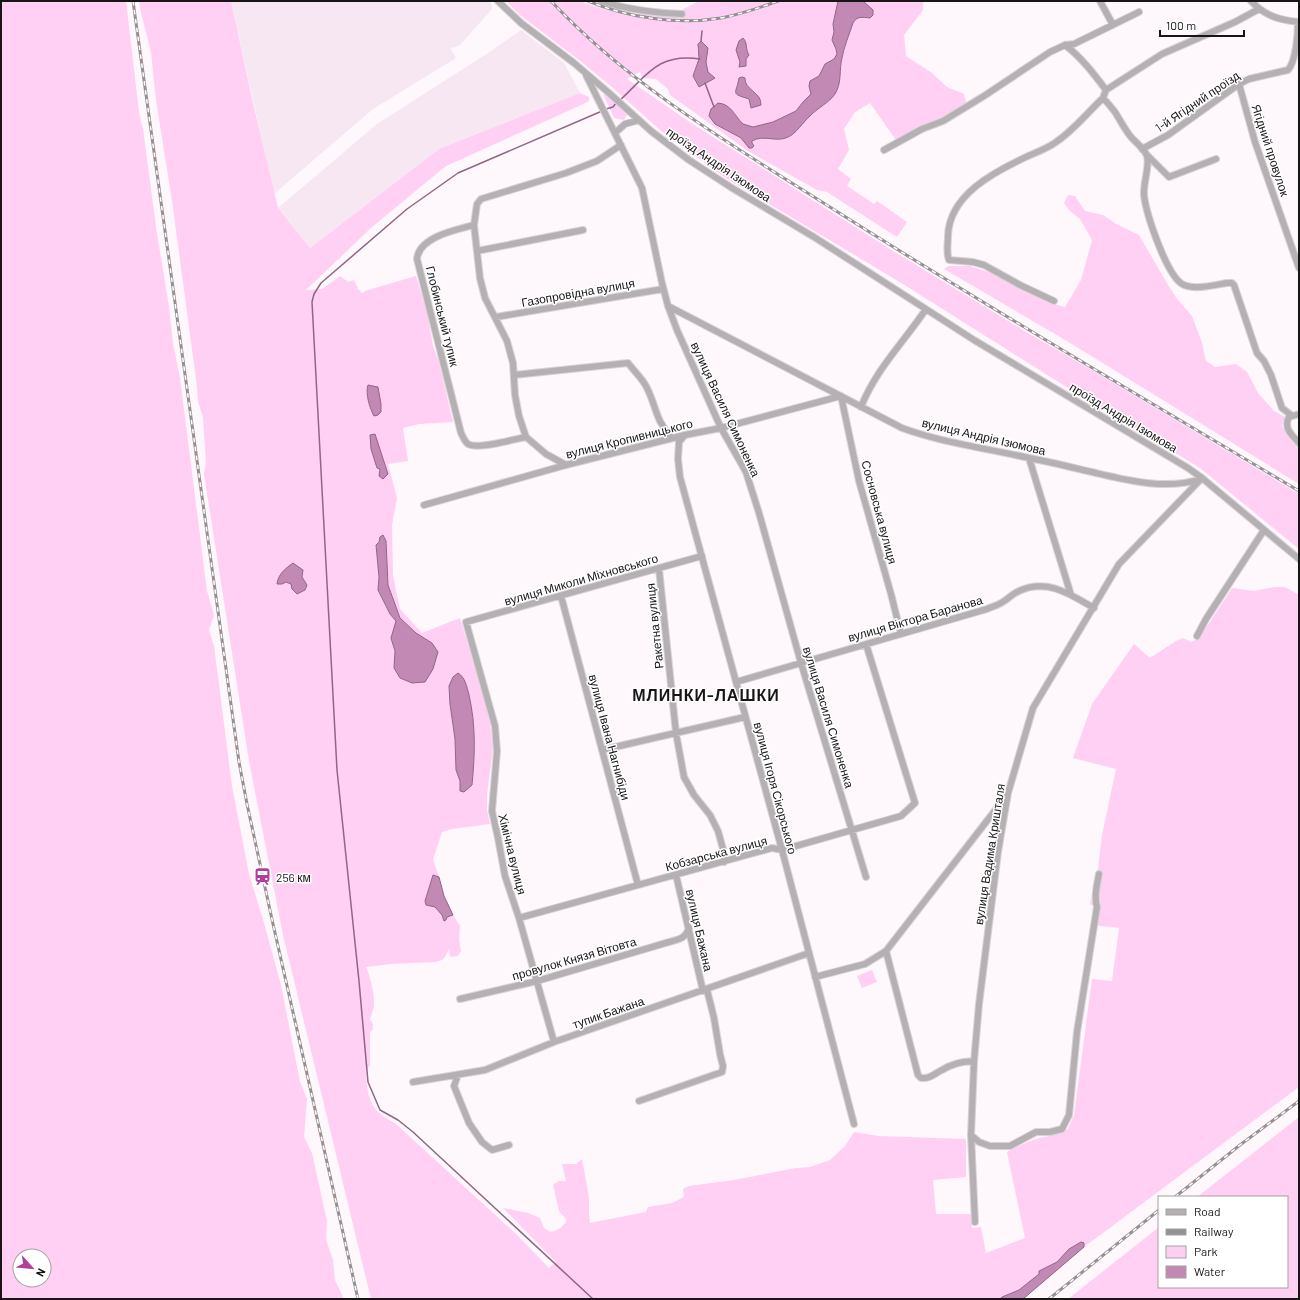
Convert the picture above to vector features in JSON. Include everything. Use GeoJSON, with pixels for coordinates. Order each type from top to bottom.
{"type":"FeatureCollection","features":[{"type":"Feature","properties":{"kind":"street","name":"проїзд Андрія Ізюмова"},"geometry":{"type":"LineString","coordinates":[[498,1],[521,23],[586,74],[670,146],[726,184],[814,237],[926,309],[1188,468],[1299,559]]}},
{"type":"Feature","properties":{"kind":"street"},"geometry":{"type":"LineString","coordinates":[[602,1],[618,7],[636,10],[682,14]]}},
{"type":"Feature","properties":{"kind":"street"},"geometry":{"type":"LineString","coordinates":[[1100,1],[1113,25]]}},
{"type":"Feature","properties":{"kind":"street"},"geometry":{"type":"LineString","coordinates":[[1251,1],[1259,9],[1279,20],[1299,22]]}},
{"type":"Feature","properties":{"kind":"street"},"geometry":{"type":"LineString","coordinates":[[1054,301],[1020,285],[984,265],[972,262],[951,261],[948,258],[948,229],[955,211],[970,191],[994,174],[1018,161],[1048,148],[1058,141],[1103,98],[1106,90],[1162,54],[1236,22],[1259,9]]}},
{"type":"Feature","properties":{"kind":"street"},"geometry":{"type":"LineString","coordinates":[[884,150],[922,129],[943,121],[984,96],[1050,52],[1065,45],[1074,44],[1139,12]]}},
{"type":"Feature","properties":{"kind":"street","name":"1-й Ягідний проїзд"},"geometry":{"type":"LineString","coordinates":[[1144,152],[1239,84],[1249,79],[1288,70],[1294,58],[1299,22]]}},
{"type":"Feature","properties":{"kind":"street"},"geometry":{"type":"LineString","coordinates":[[1065,45],[1095,74],[1106,90]]}},
{"type":"Feature","properties":{"kind":"street","name":"вулиця Василя Симоненка"},"geometry":{"type":"LineString","coordinates":[[586,74],[642,188],[663,289],[677,330],[721,428],[746,472],[801,663],[866,877]]}},
{"type":"Feature","properties":{"kind":"street","name":"Ягідний провулок"},"geometry":{"type":"LineString","coordinates":[[1239,84],[1255,142],[1299,268]]}},
{"type":"Feature","properties":{"kind":"street"},"geometry":{"type":"LineString","coordinates":[[1103,98],[1114,111],[1130,137],[1169,177],[1216,159]]}},
{"type":"Feature","properties":{"kind":"street"},"geometry":{"type":"LineString","coordinates":[[615,134],[625,124],[639,120]]}},
{"type":"Feature","properties":{"kind":"street"},"geometry":{"type":"LineString","coordinates":[[566,465],[546,454],[526,437],[519,416],[515,395],[513,363],[507,341],[485,298],[480,278],[474,226],[477,204],[481,199],[566,173],[597,161],[620,145]]}},
{"type":"Feature","properties":{"kind":"street"},"geometry":{"type":"LineString","coordinates":[[1144,152],[1147,160],[1144,183],[1144,195],[1147,210],[1167,263],[1180,282],[1184,285],[1195,287],[1226,282],[1234,285],[1257,353],[1264,361],[1282,408],[1291,415],[1299,414]]}},
{"type":"Feature","properties":{"kind":"street","name":"Глобинський тупик"},"geometry":{"type":"LineString","coordinates":[[474,226],[446,233],[436,238],[420,250],[417,260],[461,433],[465,441],[468,445],[480,445],[526,437]]}},
{"type":"Feature","properties":{"kind":"street"},"geometry":{"type":"LineString","coordinates":[[477,251],[583,230]]}},
{"type":"Feature","properties":{"kind":"street","name":"Газопровідна вулиця"},"geometry":{"type":"LineString","coordinates":[[496,317],[663,289]]}},
{"type":"Feature","properties":{"kind":"street","name":"вулиця Андрія Ізюмова"},"geometry":{"type":"LineString","coordinates":[[668,306],[861,407],[913,432],[945,441],[1135,482],[1173,484],[1190,482],[1202,478]]}},
{"type":"Feature","properties":{"kind":"street"},"geometry":{"type":"LineString","coordinates":[[861,407],[878,373],[926,309]]}},
{"type":"Feature","properties":{"kind":"street"},"geometry":{"type":"LineString","coordinates":[[514,375],[628,363],[647,387],[662,428],[672,438]]}},
{"type":"Feature","properties":{"kind":"street","name":"вулиця Кропивницького"},"geometry":{"type":"LineString","coordinates":[[424,505],[566,465],[672,438],[721,428],[841,396]]}},
{"type":"Feature","properties":{"kind":"street","name":"Сосновська вулиця"},"geometry":{"type":"LineString","coordinates":[[841,396],[859,481],[892,594],[901,634]]}},
{"type":"Feature","properties":{"kind":"street"},"geometry":{"type":"LineString","coordinates":[[1291,415],[1287,421],[1287,428],[1299,443]]}},
{"type":"Feature","properties":{"kind":"street","name":"вулиця Ігоря Сікорського"},"geometry":{"type":"LineString","coordinates":[[685,435],[678,442],[680,477],[782,850],[854,1124]]}},
{"type":"Feature","properties":{"kind":"street"},"geometry":{"type":"LineString","coordinates":[[1029,458],[1071,595]]}},
{"type":"Feature","properties":{"kind":"street","name":"вулиця Вадима Кришталя"},"geometry":{"type":"LineString","coordinates":[[975,1222],[971,1135],[974,1062],[979,1004],[998,852],[1008,793],[1033,708],[1119,564],[1202,478]]}},
{"type":"Feature","properties":{"kind":"street"},"geometry":{"type":"LineString","coordinates":[[1197,636],[1206,619],[1264,530]]}},
{"type":"Feature","properties":{"kind":"street","name":"вулиця Миколи Міхновського"},"geometry":{"type":"LineString","coordinates":[[466,622],[702,556]]}},
{"type":"Feature","properties":{"kind":"street","name":"Ракетна вулиця"},"geometry":{"type":"LineString","coordinates":[[659,568],[676,733],[684,777],[694,796],[710,815],[718,831],[723,849],[724,862]]}},
{"type":"Feature","properties":{"kind":"street","name":"вулиця Віктора Баранова"},"geometry":{"type":"LineString","coordinates":[[736,682],[987,609],[1001,603],[1018,592],[1032,587],[1053,587],[1094,608]]}},
{"type":"Feature","properties":{"kind":"street","name":"вулиця Івана Нагнибіди"},"geometry":{"type":"LineString","coordinates":[[561,596],[638,885]]}},
{"type":"Feature","properties":{"kind":"street","name":"Хімічна вулиця"},"geometry":{"type":"LineString","coordinates":[[466,622],[495,726],[497,751],[492,811],[505,876],[519,918],[554,1042]]}},
{"type":"Feature","properties":{"kind":"street","name":"Кобзарська вулиця"},"geometry":{"type":"LineString","coordinates":[[519,918],[772,848],[782,850],[901,816],[915,803],[866,644]]}},
{"type":"Feature","properties":{"kind":"street"},"geometry":{"type":"LineString","coordinates":[[602,750],[745,717]]}},
{"type":"Feature","properties":{"kind":"street"},"geometry":{"type":"LineString","coordinates":[[815,977],[865,964],[886,951],[1008,793]]}},
{"type":"Feature","properties":{"kind":"street"},"geometry":{"type":"LineString","coordinates":[[971,1135],[979,1142],[990,1146],[1010,1146],[1036,1132],[1050,1132],[1062,1129],[1069,1115],[1077,1032],[1097,907],[1096,892],[1099,874]]}},
{"type":"Feature","properties":{"kind":"street","name":"вулиця Бажана"},"geometry":{"type":"LineString","coordinates":[[639,1101],[722,1072],[723,1066],[714,1018],[705,990],[676,875]]}},
{"type":"Feature","properties":{"kind":"street","name":"провулок Князя Вітовта"},"geometry":{"type":"LineString","coordinates":[[460,999],[537,980],[684,937],[687,935],[689,928]]}},
{"type":"Feature","properties":{"kind":"street"},"geometry":{"type":"LineString","coordinates":[[886,951],[918,1075],[921,1078],[932,1077],[947,1067],[970,1061],[974,1062]]}},
{"type":"Feature","properties":{"kind":"street","name":"тупик Бажана"},"geometry":{"type":"LineString","coordinates":[[413,1082],[485,1070],[554,1042],[809,953]]}},
{"type":"Feature","properties":{"kind":"street"},"geometry":{"type":"LineString","coordinates":[[458,1075],[454,1086],[456,1092],[469,1123],[482,1142],[492,1150],[509,1145]]}},
{"type":"Feature","properties":{"kind":"shaded area"},"geometry":{"type":"Polygon","coordinates":[[[231,1],[489,1],[492,9],[459,46],[450,48],[456,58],[373,109],[274,194],[231,1]]]}},
{"type":"Feature","properties":{"kind":"shaded area"},"geometry":{"type":"Polygon","coordinates":[[[521,30],[564,63],[580,93],[439,149],[310,248],[278,208],[377,124],[488,53],[521,30]]]}},
{"type":"Feature","properties":{"kind":"green space"},"geometry":{"type":"Polygon","coordinates":[[[1,1],[126,1],[139,113],[143,129],[173,344],[180,378],[207,591],[214,615],[209,630],[214,646],[232,786],[249,874],[281,985],[300,1082],[307,1099],[304,1137],[312,1153],[327,1221],[326,1240],[333,1260],[335,1280],[344,1299],[1,1299],[1,1]]]}},
{"type":"Feature","properties":{"kind":"green space"},"geometry":{"type":"Polygon","coordinates":[[[139,1],[231,1],[278,208],[310,248],[439,149],[580,93],[589,97],[589,101],[579,106],[446,166],[372,227],[306,290],[322,289],[340,276],[348,282],[354,280],[358,289],[362,293],[416,276],[427,312],[433,346],[439,362],[453,422],[419,424],[403,428],[408,461],[388,464],[397,498],[392,525],[393,576],[400,609],[422,633],[460,618],[481,686],[490,723],[493,748],[487,795],[487,810],[490,824],[452,829],[442,832],[433,859],[439,877],[433,875],[425,901],[426,905],[435,907],[444,916],[453,915],[460,926],[459,939],[461,951],[458,956],[450,957],[449,949],[442,960],[436,962],[390,964],[366,967],[372,986],[374,1008],[370,1020],[373,1023],[373,1029],[370,1032],[370,1066],[366,1069],[366,1080],[369,1097],[377,1111],[396,1124],[515,1233],[549,1268],[556,1262],[503,1208],[528,1213],[540,1218],[544,1228],[550,1232],[560,1228],[567,1220],[559,1211],[553,1185],[559,1181],[566,1181],[562,1164],[576,1164],[582,1159],[589,1198],[590,1223],[646,1212],[648,1207],[672,1203],[684,1197],[683,1189],[689,1186],[810,1167],[830,1160],[845,1146],[854,1132],[878,1136],[966,1139],[966,1177],[933,1180],[936,1214],[971,1214],[972,1228],[981,1227],[986,1253],[1025,1238],[1007,1152],[1032,1141],[1054,1135],[1068,1129],[1074,1115],[1092,979],[1112,981],[1119,928],[1092,925],[1095,907],[1090,904],[1098,869],[1102,835],[1116,769],[1073,758],[1092,704],[1134,644],[1150,658],[1183,638],[1191,642],[1200,637],[1232,588],[1254,591],[1275,587],[1285,587],[1299,595],[1299,1087],[1084,1247],[1084,1243],[1069,1249],[1057,1262],[1039,1271],[1039,1274],[1019,1290],[1000,1299],[371,1299],[283,935],[249,761],[204,474],[206,463],[203,417],[198,402],[172,201],[156,100],[151,52],[139,1]],[[368,385],[367,393],[372,412],[381,412],[378,395],[373,385],[368,385]],[[379,541],[376,545],[379,577],[378,590],[390,614],[396,621],[391,638],[395,651],[394,668],[400,678],[412,683],[432,643],[416,633],[400,618],[388,585],[386,564],[379,541]],[[458,673],[452,721],[455,739],[456,770],[460,781],[460,791],[472,785],[474,730],[467,690],[462,676],[458,673]]]}},
{"type":"Feature","properties":{"kind":"green space"},"geometry":{"type":"Polygon","coordinates":[[[506,1],[579,1],[637,17],[642,9],[678,12],[699,1],[838,1],[833,24],[834,32],[832,40],[837,54],[834,59],[825,64],[819,76],[810,81],[811,94],[796,111],[773,122],[753,127],[743,124],[734,112],[715,124],[741,139],[752,143],[755,139],[768,137],[779,139],[792,135],[813,112],[840,78],[842,58],[853,23],[858,18],[869,18],[873,10],[863,1],[923,1],[923,10],[904,35],[906,56],[932,73],[947,87],[964,94],[966,102],[960,108],[896,140],[870,103],[855,112],[844,129],[849,150],[838,169],[851,179],[847,186],[874,204],[877,201],[907,222],[897,237],[827,192],[817,190],[748,151],[670,95],[668,89],[656,79],[643,78],[640,72],[627,79],[691,123],[893,251],[1299,494],[1299,549],[1200,468],[1065,386],[903,284],[724,177],[660,130],[579,60],[520,15],[506,1]],[[697,47],[699,59],[693,76],[697,85],[701,86],[714,77],[709,75],[706,66],[706,56],[708,50],[697,47]],[[745,78],[737,87],[736,94],[749,100],[750,103],[762,103],[755,91],[748,86],[745,78]]]}},
{"type":"Feature","properties":{"kind":"green space"},"geometry":{"type":"Polygon","coordinates":[[[603,94],[608,96],[627,115],[624,120],[614,118],[603,94]]]}},
{"type":"Feature","properties":{"kind":"green space"},"geometry":{"type":"Polygon","coordinates":[[[1068,195],[1075,196],[1085,211],[1103,215],[1116,224],[1139,235],[1177,299],[1192,316],[1202,343],[1206,361],[1215,367],[1236,364],[1247,372],[1258,393],[1274,411],[1285,417],[1282,426],[1290,439],[1299,449],[1299,484],[1067,341],[944,269],[949,266],[970,266],[991,273],[1049,303],[1065,307],[1081,280],[1092,240],[1080,219],[1070,211],[1064,203],[1068,195]]]}},
{"type":"Feature","properties":{"kind":"green space"},"geometry":{"type":"Polygon","coordinates":[[[872,970],[877,982],[862,988],[857,976],[872,970]]]}},
{"type":"Feature","properties":{"kind":"green space"},"geometry":{"type":"Polygon","coordinates":[[[1299,1117],[1299,1299],[1068,1299],[1158,1228],[1158,1288],[1288,1288],[1288,1196],[1198,1196],[1299,1117]]]}},
{"type":"Feature","properties":{"kind":"water"},"geometry":{"type":"Polygon","coordinates":[[[838,1],[863,1],[873,10],[873,15],[870,18],[858,18],[853,23],[845,45],[841,63],[839,85],[835,94],[826,103],[813,113],[797,131],[791,135],[784,139],[756,139],[752,141],[754,146],[752,148],[749,148],[741,138],[715,124],[709,116],[711,109],[718,103],[726,105],[732,110],[743,124],[753,127],[773,122],[796,111],[811,94],[809,86],[810,81],[819,76],[825,64],[834,59],[837,54],[832,40],[834,32],[833,24],[838,1]]]}},
{"type":"Feature","properties":{"kind":"water"},"geometry":{"type":"Polygon","coordinates":[[[743,38],[749,55],[746,59],[746,66],[739,67],[740,62],[736,50],[739,41],[743,38]]]}},
{"type":"Feature","properties":{"kind":"water"},"geometry":{"type":"Polygon","coordinates":[[[701,41],[708,48],[706,62],[708,72],[715,78],[699,87],[693,76],[699,59],[698,44],[701,41]]]}},
{"type":"Feature","properties":{"kind":"water"},"geometry":{"type":"Polygon","coordinates":[[[739,78],[745,78],[747,85],[759,97],[761,105],[751,108],[749,99],[739,96],[736,93],[739,78]]]}},
{"type":"Feature","properties":{"kind":"water"},"geometry":{"type":"Polygon","coordinates":[[[368,385],[378,387],[381,412],[378,415],[374,416],[370,405],[367,392],[368,385]]]}},
{"type":"Feature","properties":{"kind":"water"},"geometry":{"type":"Polygon","coordinates":[[[375,434],[388,474],[383,479],[379,476],[380,469],[377,468],[371,449],[370,435],[375,434]]]}},
{"type":"Feature","properties":{"kind":"water"},"geometry":{"type":"Polygon","coordinates":[[[383,535],[386,541],[388,585],[400,618],[416,633],[432,643],[438,652],[433,669],[425,682],[412,683],[400,678],[394,668],[395,651],[391,638],[396,621],[390,614],[378,590],[379,577],[376,545],[379,542],[380,537],[383,535]]]}},
{"type":"Feature","properties":{"kind":"water"},"geometry":{"type":"Polygon","coordinates":[[[293,563],[303,570],[302,577],[307,585],[305,590],[297,594],[292,589],[291,584],[286,582],[277,584],[281,574],[293,563]]]}},
{"type":"Feature","properties":{"kind":"water"},"geometry":{"type":"Polygon","coordinates":[[[458,673],[464,680],[467,689],[474,729],[472,785],[464,792],[460,791],[460,781],[456,770],[455,739],[449,686],[453,677],[458,673]]]}},
{"type":"Feature","properties":{"kind":"water"},"geometry":{"type":"Polygon","coordinates":[[[433,875],[439,877],[444,896],[453,915],[447,917],[444,921],[442,915],[435,907],[426,905],[425,901],[433,875]]]}},
{"type":"Feature","properties":{"kind":"water"},"geometry":{"type":"Polygon","coordinates":[[[1081,1242],[1084,1243],[1084,1247],[1023,1299],[1000,1299],[1019,1290],[1039,1274],[1039,1271],[1057,1262],[1069,1249],[1081,1242]]]}},
{"type":"Feature","properties":{"kind":"waterway"},"geometry":{"type":"LineString","coordinates":[[701,41],[702,31]]}},
{"type":"Feature","properties":{"kind":"waterway"},"geometry":{"type":"LineString","coordinates":[[619,101],[645,75],[662,63],[685,58],[700,59]]}},
{"type":"Feature","properties":{"kind":"waterway"},"geometry":{"type":"LineString","coordinates":[[705,83],[714,107]]}},
{"type":"Feature","properties":{"kind":"waterway"},"geometry":{"type":"LineString","coordinates":[[606,109],[613,107],[616,103]]}},
{"type":"Feature","properties":{"kind":"waterway"},"geometry":{"type":"LineString","coordinates":[[593,1299],[413,1132],[398,1120],[380,1110],[368,1082],[337,770],[312,302],[314,294],[321,283],[407,209],[458,173],[602,111]]}},
{"type":"Feature","properties":{"kind":"railway"},"geometry":{"type":"LineString","coordinates":[[133,1],[239,762],[273,924],[358,1299]]}},
{"type":"Feature","properties":{"kind":"railway"},"geometry":{"type":"LineString","coordinates":[[551,1],[582,32],[615,61],[649,88],[721,138],[948,281],[1299,491]]}},
{"type":"Feature","properties":{"kind":"railway"},"geometry":{"type":"LineString","coordinates":[[588,1],[637,16],[688,21],[721,18],[750,11],[778,1]]}},
{"type":"Feature","properties":{"kind":"railway"},"geometry":{"type":"LineString","coordinates":[[1176,1196],[1240,1145],[1299,1101]]}},
{"type":"Feature","properties":{"kind":"railway"},"geometry":{"type":"LineString","coordinates":[[1049,1299],[1158,1211]]}},
{"type":"Feature","properties":{"kind":"place","name":"256 км"},"geometry":{"type":"Point","coordinates":[263,877]}},
{"type":"Feature","properties":{"kind":"district","name":"МЛИНКИ-ЛАШКИ"},"geometry":{"type":"Point","coordinates":[706,694]}}]}
